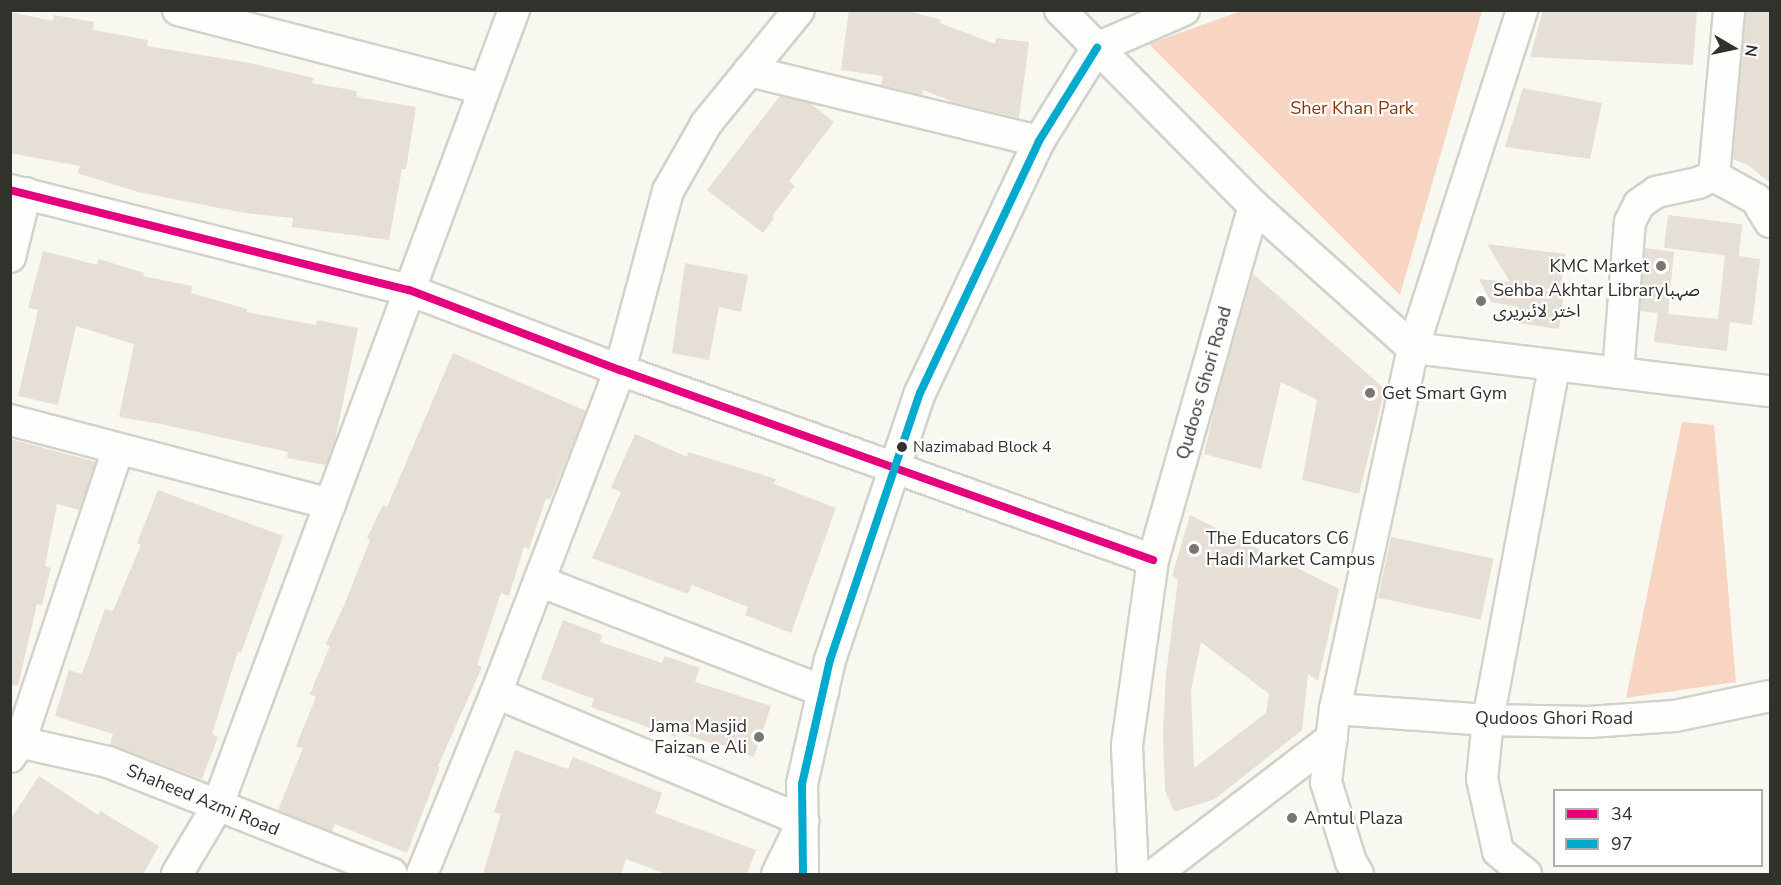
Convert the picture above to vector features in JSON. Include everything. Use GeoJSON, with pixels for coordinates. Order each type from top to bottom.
{"type":"FeatureCollection","features":[{"type":"Feature","properties":{"kind":"street"},"geometry":{"type":"LineString","coordinates":[[178,10],[484,89]]}},
{"type":"Feature","properties":{"kind":"street"},"geometry":{"type":"LineString","coordinates":[[177,874],[218,807],[513,10]]}},
{"type":"Feature","properties":{"kind":"street"},"geometry":{"type":"LineString","coordinates":[[422,874],[496,693],[620,370],[668,191],[706,123],[799,10]]}},
{"type":"Feature","properties":{"kind":"street"},"geometry":{"type":"LineString","coordinates":[[803,874],[802,784],[830,660],[920,393],[1039,141],[1097,48],[1184,10]]}},
{"type":"Feature","properties":{"kind":"street"},"geometry":{"type":"LineString","coordinates":[[1358,874],[1351,862],[1326,782],[1335,709],[1413,348],[1522,10]]}},
{"type":"Feature","properties":{"kind":"street"},"geometry":{"type":"LineString","coordinates":[[1714,176],[1729,10]]}},
{"type":"Feature","properties":{"kind":"street"},"geometry":{"type":"LineString","coordinates":[[1056,12],[1097,48],[1254,206],[1413,348],[1770,391],[1770,383]]}},
{"type":"Feature","properties":{"kind":"street"},"geometry":{"type":"LineString","coordinates":[[749,71],[1039,141]]}},
{"type":"Feature","properties":{"kind":"street"},"geometry":{"type":"LineString","coordinates":[[1714,176],[1756,199],[1770,222]]}},
{"type":"Feature","properties":{"kind":"street"},"geometry":{"type":"LineString","coordinates":[[1618,373],[1630,222],[1640,204],[1656,192],[1698,183],[1714,176]]}},
{"type":"Feature","properties":{"kind":"street"},"geometry":{"type":"LineString","coordinates":[[10,257],[18,192],[409,290],[620,370],[895,466],[1153,560]]}},
{"type":"Feature","properties":{"kind":"street","name":"Qudoos Ghori Road"},"geometry":{"type":"LineString","coordinates":[[1133,874],[1127,745],[1153,560],[1254,206]]}},
{"type":"Feature","properties":{"kind":"street"},"geometry":{"type":"LineString","coordinates":[[1526,874],[1498,851],[1482,779],[1488,720],[1554,366]]}},
{"type":"Feature","properties":{"kind":"street"},"geometry":{"type":"LineString","coordinates":[[10,420],[330,504]]}},
{"type":"Feature","properties":{"kind":"street"},"geometry":{"type":"LineString","coordinates":[[14,746],[118,449]]}},
{"type":"Feature","properties":{"kind":"street"},"geometry":{"type":"LineString","coordinates":[[539,581],[823,691]]}},
{"type":"Feature","properties":{"kind":"street"},"geometry":{"type":"LineString","coordinates":[[496,693],[803,821]]}},
{"type":"Feature","properties":{"kind":"street","name":"Qudoos Ghori Road"},"geometry":{"type":"LineString","coordinates":[[1335,709],[1488,720],[1590,722],[1676,716],[1770,696]]}},
{"type":"Feature","properties":{"kind":"street"},"geometry":{"type":"LineString","coordinates":[[1155,874],[1332,738]]}},
{"type":"Feature","properties":{"kind":"street","name":"Shaheed Azmi Road"},"geometry":{"type":"LineString","coordinates":[[14,746],[108,762],[392,874]]}},
{"type":"Feature","properties":{"kind":"street"},"geometry":{"type":"LineString","coordinates":[[777,874],[803,821]]}},
{"type":"Feature","properties":{"kind":"green space","name":"Sher Khan Park"},"geometry":{"type":"Polygon","coordinates":[[[1241,11],[1482,11],[1400,295],[1149,44],[1241,11]]]}},
{"type":"Feature","properties":{"kind":"green space"},"geometry":{"type":"Polygon","coordinates":[[[1682,422],[1714,425],[1736,682],[1626,698],[1682,422]]]}},
{"type":"Feature","properties":{"kind":"building"},"geometry":{"type":"Polygon","coordinates":[[[849,10],[905,10],[941,20],[940,23],[995,44],[996,38],[1029,42],[1019,118],[956,103],[923,90],[922,95],[881,85],[883,76],[841,70],[849,10]]]}},
{"type":"Feature","properties":{"kind":"building"},"geometry":{"type":"Polygon","coordinates":[[[1543,10],[1697,10],[1693,65],[1530,57],[1543,10]]]}},
{"type":"Feature","properties":{"kind":"building"},"geometry":{"type":"Polygon","coordinates":[[[1746,10],[1770,10],[1770,183],[1748,165],[1733,159],[1746,10]]]}},
{"type":"Feature","properties":{"kind":"building"},"geometry":{"type":"Polygon","coordinates":[[[10,12],[53,21],[54,15],[94,22],[93,30],[148,40],[147,46],[250,63],[314,78],[312,83],[357,91],[356,97],[416,107],[406,169],[402,169],[389,240],[292,227],[293,218],[245,213],[138,192],[77,173],[80,166],[10,153],[10,12]]]}},
{"type":"Feature","properties":{"kind":"building"},"geometry":{"type":"Polygon","coordinates":[[[1523,88],[1602,103],[1590,159],[1505,147],[1523,88]]]}},
{"type":"Feature","properties":{"kind":"building"},"geometry":{"type":"Polygon","coordinates":[[[780,96],[810,103],[834,122],[789,181],[795,186],[772,216],[774,218],[763,233],[707,190],[780,96]]]}},
{"type":"Feature","properties":{"kind":"building"},"geometry":{"type":"Polygon","coordinates":[[[1668,215],[1742,224],[1738,257],[1664,248],[1668,215]]]}},
{"type":"Feature","properties":{"kind":"building"},"geometry":{"type":"Polygon","coordinates":[[[1487,244],[1566,254],[1561,286],[1564,293],[1559,329],[1517,323],[1519,307],[1491,302],[1479,279],[1510,282],[1487,244]]]}},
{"type":"Feature","properties":{"kind":"building"},"geometry":{"type":"Polygon","coordinates":[[[1645,248],[1674,252],[1668,314],[1718,319],[1725,254],[1760,259],[1752,325],[1730,322],[1727,351],[1654,342],[1658,313],[1640,311],[1645,248]]]}},
{"type":"Feature","properties":{"kind":"building"},"geometry":{"type":"Polygon","coordinates":[[[43,251],[97,265],[99,259],[144,273],[143,276],[192,286],[191,293],[247,309],[246,312],[316,325],[317,320],[358,328],[335,441],[326,465],[287,458],[288,452],[119,417],[134,344],[76,326],[58,405],[18,396],[38,310],[28,308],[43,251]]]}},
{"type":"Feature","properties":{"kind":"building"},"geometry":{"type":"Polygon","coordinates":[[[685,263],[748,275],[741,312],[719,307],[709,360],[672,353],[685,263]]]}},
{"type":"Feature","properties":{"kind":"building"},"geometry":{"type":"Polygon","coordinates":[[[1253,274],[1385,389],[1359,494],[1302,480],[1317,400],[1281,382],[1261,469],[1204,454],[1217,398],[1253,274]]]}},
{"type":"Feature","properties":{"kind":"building"},"geometry":{"type":"Polygon","coordinates":[[[453,353],[586,411],[550,500],[546,498],[529,549],[524,547],[509,596],[501,593],[477,665],[482,667],[438,766],[440,767],[407,853],[335,824],[332,832],[278,810],[303,748],[296,746],[316,697],[310,694],[330,646],[326,644],[370,540],[367,538],[383,505],[387,507],[453,353]]]}},
{"type":"Feature","properties":{"kind":"building"},"geometry":{"type":"Polygon","coordinates":[[[635,434],[687,457],[688,452],[776,479],[774,484],[836,508],[791,633],[745,615],[748,607],[692,585],[688,594],[592,558],[621,492],[611,488],[635,434]]]}},
{"type":"Feature","properties":{"kind":"building"},"geometry":{"type":"Polygon","coordinates":[[[10,439],[96,462],[79,510],[57,504],[45,566],[51,568],[42,605],[37,604],[18,686],[10,685],[10,439]]]}},
{"type":"Feature","properties":{"kind":"building"},"geometry":{"type":"Polygon","coordinates":[[[158,490],[283,536],[241,653],[238,651],[212,734],[218,737],[202,779],[110,745],[113,734],[55,716],[69,670],[82,674],[105,609],[113,611],[141,545],[137,543],[158,490]]]}},
{"type":"Feature","properties":{"kind":"building"},"geometry":{"type":"Polygon","coordinates":[[[1190,515],[1339,589],[1318,681],[1308,674],[1302,730],[1215,799],[1174,812],[1165,790],[1163,733],[1166,674],[1178,580],[1172,576],[1190,515]],[[1201,642],[1191,690],[1194,768],[1266,713],[1269,694],[1201,642]]]}},
{"type":"Feature","properties":{"kind":"building"},"geometry":{"type":"Polygon","coordinates":[[[1391,537],[1494,559],[1481,619],[1378,598],[1391,537]]]}},
{"type":"Feature","properties":{"kind":"building"},"geometry":{"type":"Polygon","coordinates":[[[563,620],[602,635],[600,642],[662,663],[665,656],[700,668],[695,682],[771,706],[754,757],[677,732],[676,737],[591,707],[594,699],[541,679],[563,620]]]}},
{"type":"Feature","properties":{"kind":"building"},"geometry":{"type":"Polygon","coordinates":[[[515,750],[568,769],[573,757],[662,793],[655,813],[756,850],[747,874],[666,874],[626,859],[621,874],[483,874],[501,814],[494,812],[515,750]]]}},
{"type":"Feature","properties":{"kind":"building"},"geometry":{"type":"Polygon","coordinates":[[[39,776],[98,815],[100,811],[159,846],[143,874],[10,874],[10,820],[39,776]]]}},
{"type":"Feature","properties":{"kind":"transit line","name":"97"},"geometry":{"type":"LineString","coordinates":[[803,874],[802,784],[830,660],[920,393],[1039,141],[1097,48]]}},
{"type":"Feature","properties":{"kind":"transit line","name":"34"},"geometry":{"type":"LineString","coordinates":[[10,190],[409,290],[620,370],[1153,560]]}},
{"type":"Feature","properties":{"kind":"place","name":"KMC Market"},"geometry":{"type":"Point","coordinates":[1661,266]}},
{"type":"Feature","properties":{"kind":"place","name":"Sehba Akhtar Libraryصہبا اختر لائبریری"},"geometry":{"type":"Point","coordinates":[1481,301]}},
{"type":"Feature","properties":{"kind":"place","name":"Get Smart Gym"},"geometry":{"type":"Point","coordinates":[1370,393]}},
{"type":"Feature","properties":{"kind":"place","name":"Nazimabad Block 4"},"geometry":{"type":"Point","coordinates":[902,447]}},
{"type":"Feature","properties":{"kind":"place","name":"The Educators C6 Hadi Market Campus"},"geometry":{"type":"Point","coordinates":[1194,549]}},
{"type":"Feature","properties":{"kind":"place","name":"Jama Masjid Faizan e Ali"},"geometry":{"type":"Point","coordinates":[759,737]}},
{"type":"Feature","properties":{"kind":"place","name":"Amtul Plaza"},"geometry":{"type":"Point","coordinates":[1292,818]}}]}
